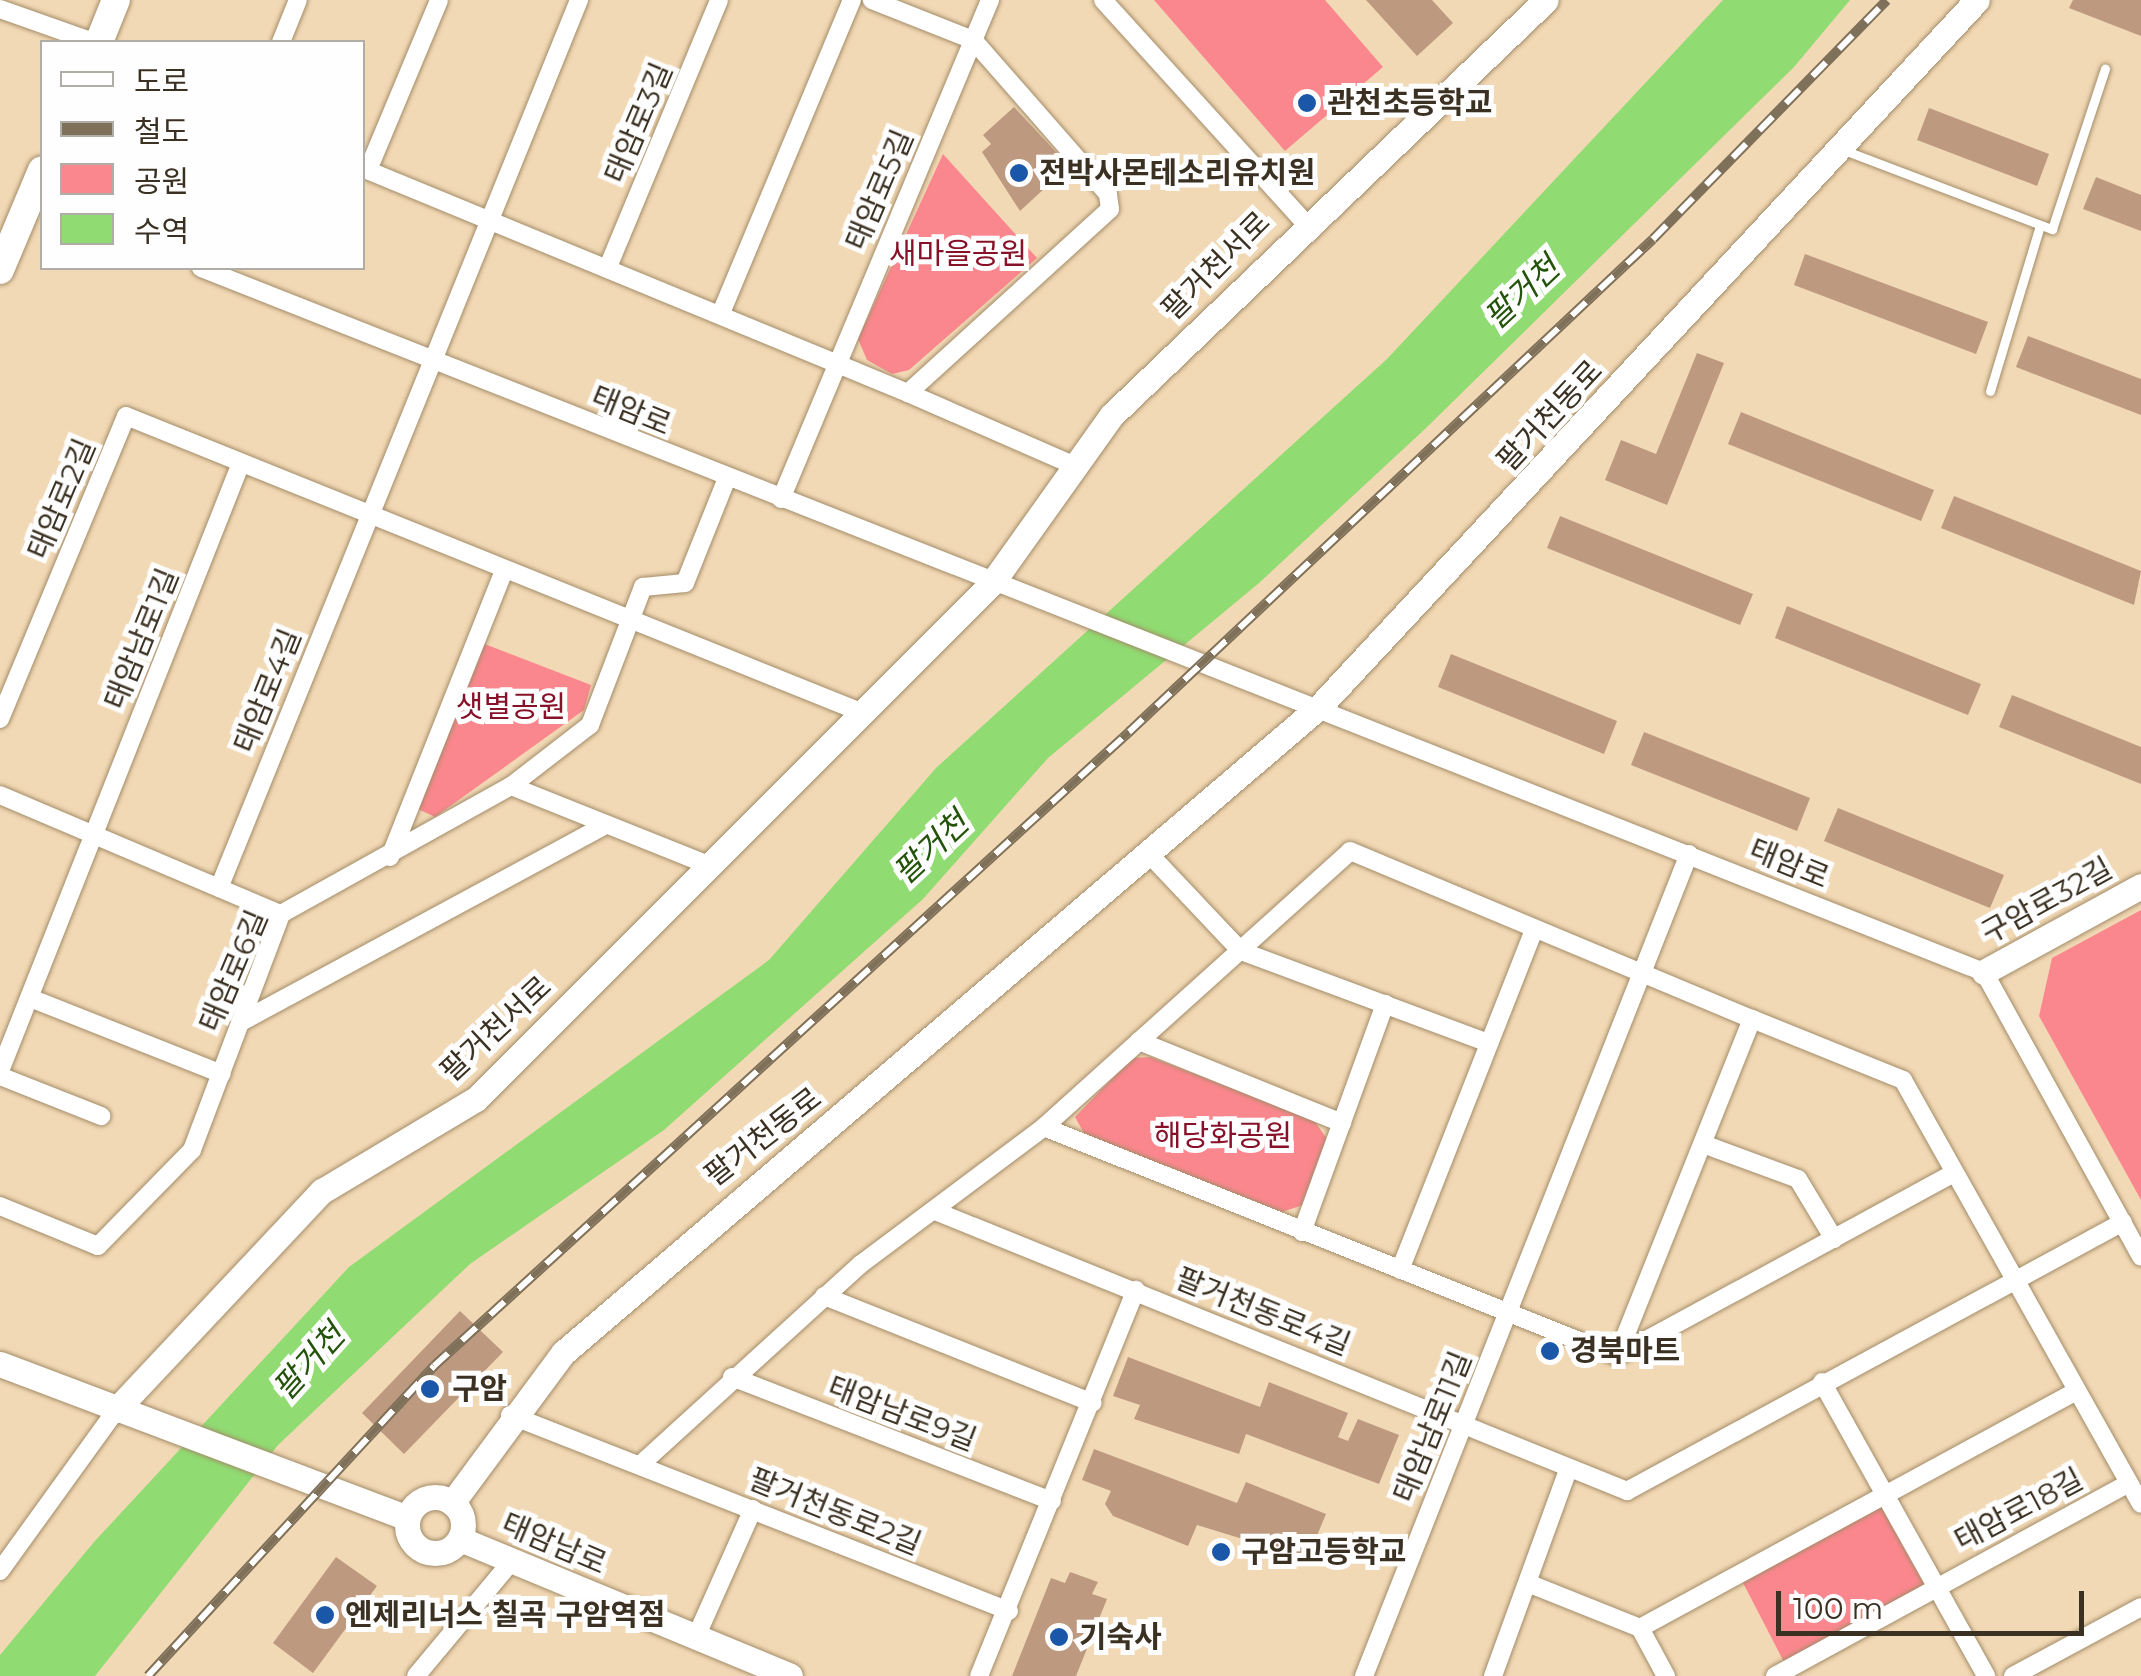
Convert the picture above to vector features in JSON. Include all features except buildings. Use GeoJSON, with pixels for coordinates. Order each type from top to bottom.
{"type":"FeatureCollection","features":[{"type":"Feature","properties":{"kind":"main road"},"geometry":{"type":"LineString","coordinates":[[97,40],[116,0]]}},
{"type":"Feature","properties":{"kind":"main road","name":"팔거천서로"},"geometry":{"type":"LineString","coordinates":[[126,1414],[322,1190],[476,1098],[858,711],[992,584],[1073,465],[1305,223],[1546,0]]}},
{"type":"Feature","properties":{"kind":"main road","name":"팔거천동로"},"geometry":{"type":"LineString","coordinates":[[452,1503],[510,1415],[672,1255],[1152,858],[1320,706],[1977,0]]}},
{"type":"Feature","properties":{"kind":"main road"},"geometry":{"type":"LineString","coordinates":[[0,270],[36,200]]}},
{"type":"Feature","properties":{"kind":"main road","name":"구암로32길"},"geometry":{"type":"LineString","coordinates":[[1984,972],[2141,886]]}},
{"type":"Feature","properties":{"kind":"main road"},"geometry":{"type":"LineString","coordinates":[[0,1364],[361,1506],[408,1518]]}},
{"type":"Feature","properties":{"kind":"main road"},"geometry":{"type":"LineString","coordinates":[[428,1498],[452,1503],[463,1520],[460,1538],[448,1551],[421,1550],[408,1518],[428,1498]]}},
{"type":"Feature","properties":{"kind":"main road","name":"태암남로"},"geometry":{"type":"LineString","coordinates":[[460,1538],[790,1676]]}},
{"type":"Feature","properties":{"kind":"street"},"geometry":{"type":"LineString","coordinates":[[281,40],[298,0]]}},
{"type":"Feature","properties":{"kind":"street"},"geometry":{"type":"LineString","coordinates":[[439,0],[365,168],[721,313],[1073,465]]}},
{"type":"Feature","properties":{"kind":"street"},"geometry":{"type":"LineString","coordinates":[[431,361],[580,0]]}},
{"type":"Feature","properties":{"kind":"street","name":"태암로3길"},"geometry":{"type":"LineString","coordinates":[[608,267],[720,0]]}},
{"type":"Feature","properties":{"kind":"street"},"geometry":{"type":"LineString","coordinates":[[721,313],[852,0]]}},
{"type":"Feature","properties":{"kind":"street"},"geometry":{"type":"LineString","coordinates":[[872,0],[974,40],[1108,194],[1110,209],[908,394]]}},
{"type":"Feature","properties":{"kind":"street","name":"태암로5길"},"geometry":{"type":"LineString","coordinates":[[781,499],[990,0]]}},
{"type":"Feature","properties":{"kind":"street"},"geometry":{"type":"LineString","coordinates":[[1104,0],[1305,223]]}},
{"type":"Feature","properties":{"kind":"street"},"geometry":{"type":"LineString","coordinates":[[0,8],[90,40]]}},
{"type":"Feature","properties":{"kind":"street","name":"태암로"},"geometry":{"type":"LineString","coordinates":[[207,270],[992,584],[1320,706],[1984,972]]}},
{"type":"Feature","properties":{"kind":"street","name":"태암로4길"},"geometry":{"type":"LineString","coordinates":[[219,888],[431,361]]}},
{"type":"Feature","properties":{"kind":"street","name":"태암로2길"},"geometry":{"type":"LineString","coordinates":[[0,719],[126,416],[241,463]]}},
{"type":"Feature","properties":{"kind":"street"},"geometry":{"type":"LineString","coordinates":[[241,463],[858,711]]}},
{"type":"Feature","properties":{"kind":"street","name":"태암남로1길"},"geometry":{"type":"LineString","coordinates":[[101,1116],[0,1074],[241,463]]}},
{"type":"Feature","properties":{"kind":"street","name":"태암로6길"},"geometry":{"type":"LineString","coordinates":[[0,1206],[98,1246],[192,1150],[281,914],[390,857],[511,786],[590,725],[643,587],[685,583],[726,478]]}},
{"type":"Feature","properties":{"kind":"street"},"geometry":{"type":"LineString","coordinates":[[390,857],[504,571]]}},
{"type":"Feature","properties":{"kind":"street"},"geometry":{"type":"LineString","coordinates":[[511,786],[602,827],[709,865]]}},
{"type":"Feature","properties":{"kind":"street"},"geometry":{"type":"LineString","coordinates":[[0,795],[281,914]]}},
{"type":"Feature","properties":{"kind":"street"},"geometry":{"type":"LineString","coordinates":[[241,1022],[602,827]]}},
{"type":"Feature","properties":{"kind":"street"},"geometry":{"type":"LineString","coordinates":[[642,1464],[824,1296],[1044,1127],[1350,851],[1641,975],[1902,1080],[1950,1175],[2076,1391],[1640,1628]]}},
{"type":"Feature","properties":{"kind":"street","name":"태암남로11길"},"geometry":{"type":"LineString","coordinates":[[1364,1676],[1689,854]]}},
{"type":"Feature","properties":{"kind":"street"},"geometry":{"type":"LineString","coordinates":[[1152,858],[1241,951],[1488,1043]]}},
{"type":"Feature","properties":{"kind":"street"},"geometry":{"type":"LineString","coordinates":[[1400,1270],[1534,929]]}},
{"type":"Feature","properties":{"kind":"street"},"geometry":{"type":"LineString","coordinates":[[1984,972],[2141,1256]]}},
{"type":"Feature","properties":{"kind":"street"},"geometry":{"type":"LineString","coordinates":[[30,998],[222,1074]]}},
{"type":"Feature","properties":{"kind":"street"},"geometry":{"type":"LineString","coordinates":[[1302,1232],[1385,1004]]}},
{"type":"Feature","properties":{"kind":"street"},"geometry":{"type":"LineString","coordinates":[[1617,1356],[1752,1019]]}},
{"type":"Feature","properties":{"kind":"street"},"geometry":{"type":"LineString","coordinates":[[1139,1042],[1342,1123]]}},
{"type":"Feature","properties":{"kind":"street"},"geometry":{"type":"LineString","coordinates":[[1044,1127],[1617,1356]]}},
{"type":"Feature","properties":{"kind":"street"},"geometry":{"type":"LineString","coordinates":[[1703,1144],[1798,1179],[1834,1238]]}},
{"type":"Feature","properties":{"kind":"street"},"geometry":{"type":"LineString","coordinates":[[1617,1356],[1950,1175]]}},
{"type":"Feature","properties":{"kind":"street","name":"팔거천동로4길"},"geometry":{"type":"LineString","coordinates":[[935,1211],[1626,1491],[2123,1222]]}},
{"type":"Feature","properties":{"kind":"street"},"geometry":{"type":"LineString","coordinates":[[980,1676],[1136,1290]]}},
{"type":"Feature","properties":{"kind":"street"},"geometry":{"type":"LineString","coordinates":[[824,1296],[1092,1402]]}},
{"type":"Feature","properties":{"kind":"street","name":"태암남로9길"},"geometry":{"type":"LineString","coordinates":[[732,1378],[1052,1502]]}},
{"type":"Feature","properties":{"kind":"street"},"geometry":{"type":"LineString","coordinates":[[1822,1382],[1936,1586]]}},
{"type":"Feature","properties":{"kind":"street","name":"태암로18길"},"geometry":{"type":"LineString","coordinates":[[2076,1391],[2141,1504]]}},
{"type":"Feature","properties":{"kind":"street"},"geometry":{"type":"LineString","coordinates":[[0,1571],[126,1414]]}},
{"type":"Feature","properties":{"kind":"street","name":"팔거천동로2길"},"geometry":{"type":"LineString","coordinates":[[510,1415],[1008,1611]]}},
{"type":"Feature","properties":{"kind":"street"},"geometry":{"type":"LineString","coordinates":[[1493,1676],[1530,1584],[1568,1470]]}},
{"type":"Feature","properties":{"kind":"street","name":"태암로18길"},"geometry":{"type":"LineString","coordinates":[[1776,1676],[2129,1483]]}},
{"type":"Feature","properties":{"kind":"street"},"geometry":{"type":"LineString","coordinates":[[696,1638],[753,1509]]}},
{"type":"Feature","properties":{"kind":"street"},"geometry":{"type":"LineString","coordinates":[[416,1676],[511,1562]]}},
{"type":"Feature","properties":{"kind":"street"},"geometry":{"type":"LineString","coordinates":[[1530,1584],[1640,1628],[1666,1676]]}},
{"type":"Feature","properties":{"kind":"street","name":"태암로18길"},"geometry":{"type":"LineString","coordinates":[[1936,1586],[1986,1676]]}},
{"type":"Feature","properties":{"kind":"street"},"geometry":{"type":"LineString","coordinates":[[2013,1676],[2141,1607]]}},
{"type":"Feature","properties":{"kind":"lane"},"geometry":{"type":"LineString","coordinates":[[1838,148],[2052,230],[2105,69]]}},
{"type":"Feature","properties":{"kind":"lane"},"geometry":{"type":"LineString","coordinates":[[1990,391],[2040,225]]}},
{"type":"Feature","properties":{"kind":"green space"},"geometry":{"type":"Polygon","coordinates":[[[1154,0],[1325,0],[1383,67],[1285,151],[1154,0]]]}},
{"type":"Feature","properties":{"kind":"green space","name":"새마을공원"},"geometry":{"type":"Polygon","coordinates":[[[943,154],[1037,258],[909,370],[892,374],[867,360],[858,339],[943,154]]]}},
{"type":"Feature","properties":{"kind":"green space","name":"샛별공원"},"geometry":{"type":"Polygon","coordinates":[[[482,643],[591,685],[584,710],[435,817],[416,808],[482,643]]]}},
{"type":"Feature","properties":{"kind":"green space"},"geometry":{"type":"Polygon","coordinates":[[[2141,910],[2141,1200],[2039,1016],[2052,958],[2141,910]]]}},
{"type":"Feature","properties":{"kind":"green space","name":"해당화공원"},"geometry":{"type":"Polygon","coordinates":[[[1150,1057],[1313,1119],[1327,1139],[1303,1205],[1282,1212],[1085,1135],[1075,1117],[1132,1058],[1150,1057]]]}},
{"type":"Feature","properties":{"kind":"green space"},"geometry":{"type":"Polygon","coordinates":[[[1881,1505],[1928,1583],[1785,1664],[1741,1579],[1881,1505]]]}},
{"type":"Feature","properties":{"kind":"water","name":"팔거천"},"geometry":{"type":"Polygon","coordinates":[[[1723,0],[1850,0],[1794,67],[1425,429],[1259,583],[1048,758],[923,899],[664,1130],[470,1264],[278,1445],[95,1676],[0,1676],[0,1655],[94,1542],[349,1267],[769,960],[936,768],[1387,359],[1723,0]]]}},
{"type":"Feature","properties":{"kind":"railway"},"geometry":{"type":"LineString","coordinates":[[148,1676],[434,1366],[1129,732],[1653,239],[1887,0]]}},
{"type":"Feature","properties":{"kind":"place","name":"관천초등학교"},"geometry":{"type":"Point","coordinates":[1307,103]}},
{"type":"Feature","properties":{"kind":"place","name":"전박사몬테소리유치원"},"geometry":{"type":"Point","coordinates":[1019,173]}},
{"type":"Feature","properties":{"kind":"place","name":"경북마트"},"geometry":{"type":"Point","coordinates":[1550,1351]}},
{"type":"Feature","properties":{"kind":"place","name":"구암"},"geometry":{"type":"Point","coordinates":[430,1389]}},
{"type":"Feature","properties":{"kind":"place","name":"구암고등학교"},"geometry":{"type":"Point","coordinates":[1221,1552]}},
{"type":"Feature","properties":{"kind":"place","name":"엔제리너스 칠곡 구암역점"},"geometry":{"type":"Point","coordinates":[325,1615]}},
{"type":"Feature","properties":{"kind":"place","name":"기숙사"},"geometry":{"type":"Point","coordinates":[1059,1637]}}]}
